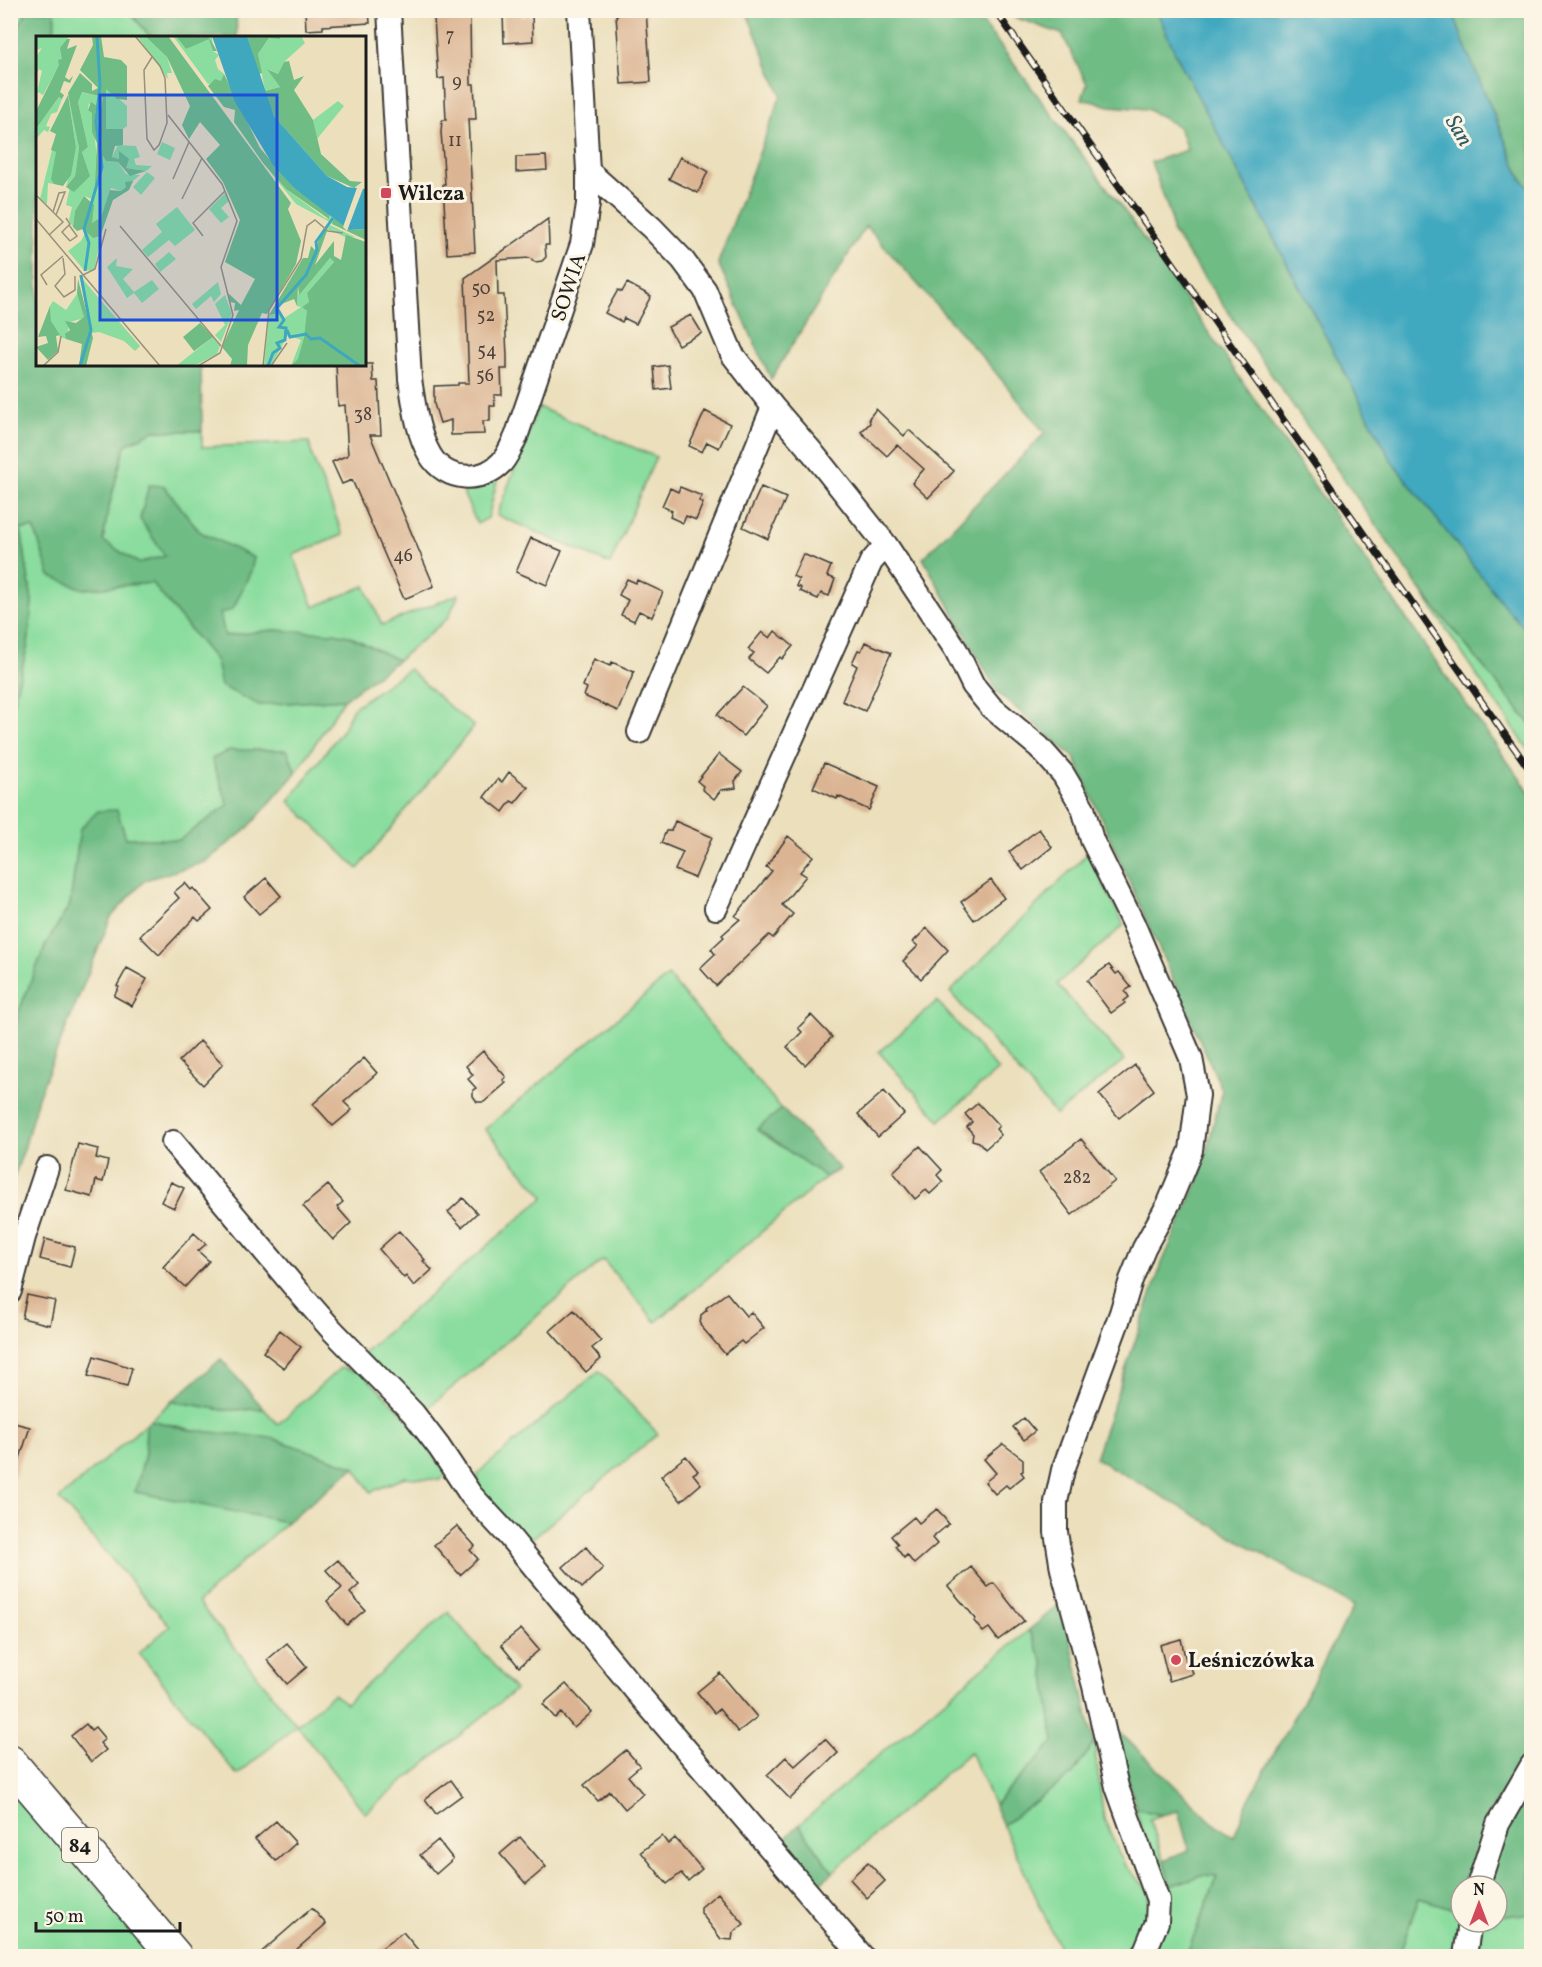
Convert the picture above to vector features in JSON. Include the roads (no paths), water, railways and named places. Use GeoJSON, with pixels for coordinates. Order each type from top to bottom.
{"type":"FeatureCollection","features":[{"type":"Feature","properties":{"kind":"main road","name":"84"},"geometry":{"type":"LineString","coordinates":[[10,1762],[175,1956]]}},
{"type":"Feature","properties":{"kind":"street","name":"SOWIA"},"geometry":{"type":"LineString","coordinates":[[388,10],[410,379],[415,411],[432,459],[448,473],[466,477],[486,474],[503,461],[516,437],[582,244],[588,204],[588,171],[579,10]]}},
{"type":"Feature","properties":{"kind":"street"},"geometry":{"type":"LineString","coordinates":[[588,171],[652,228],[682,259],[705,290],[732,354],[886,545],[956,650],[973,685],[991,706],[1039,747],[1063,774],[1083,808],[1092,840],[1133,923],[1191,1058],[1198,1095],[1191,1150],[1169,1203],[1144,1248],[1131,1280],[1063,1470],[1056,1502],[1056,1532],[1062,1569],[1094,1686],[1116,1787],[1158,1900],[1157,1922],[1143,1956]]}},
{"type":"Feature","properties":{"kind":"street"},"geometry":{"type":"LineString","coordinates":[[639,732],[773,407]]}},
{"type":"Feature","properties":{"kind":"street"},"geometry":{"type":"LineString","coordinates":[[716,908],[871,562],[886,545]]}},
{"type":"Feature","properties":{"kind":"street"},"geometry":{"type":"LineString","coordinates":[[173,1142],[333,1331],[413,1413],[471,1495],[508,1535],[636,1692],[862,1956]]}},
{"type":"Feature","properties":{"kind":"street"},"geometry":{"type":"LineString","coordinates":[[10,1291],[46,1168]]}},
{"type":"Feature","properties":{"kind":"street"},"geometry":{"type":"LineString","coordinates":[[1482,1874],[1498,1824],[1532,1765]]}},
{"type":"Feature","properties":{"kind":"street"},"geometry":{"type":"LineString","coordinates":[[1465,1956],[1468,1934]]}},
{"type":"Feature","properties":{"kind":"water","name":"San"},"geometry":{"type":"Polygon","coordinates":[[[1157,11],[1453,11],[1464,44],[1521,178],[1531,190],[1531,635],[1507,609],[1393,463],[1176,55],[1157,11]]]}},
{"type":"Feature","properties":{"kind":"waterway"},"geometry":{"type":"LineString","coordinates":[[10,602],[12,628],[10,635]]}},
{"type":"Feature","properties":{"kind":"railway"},"geometry":{"type":"LineString","coordinates":[[995,10],[1532,773]]}},
{"type":"Feature","properties":{"kind":"place","name":"Wilcza"},"geometry":{"type":"Point","coordinates":[386,193]}},
{"type":"Feature","properties":{"kind":"place","name":"Leśniczówka"},"geometry":{"type":"Point","coordinates":[1176,1660]}}]}
